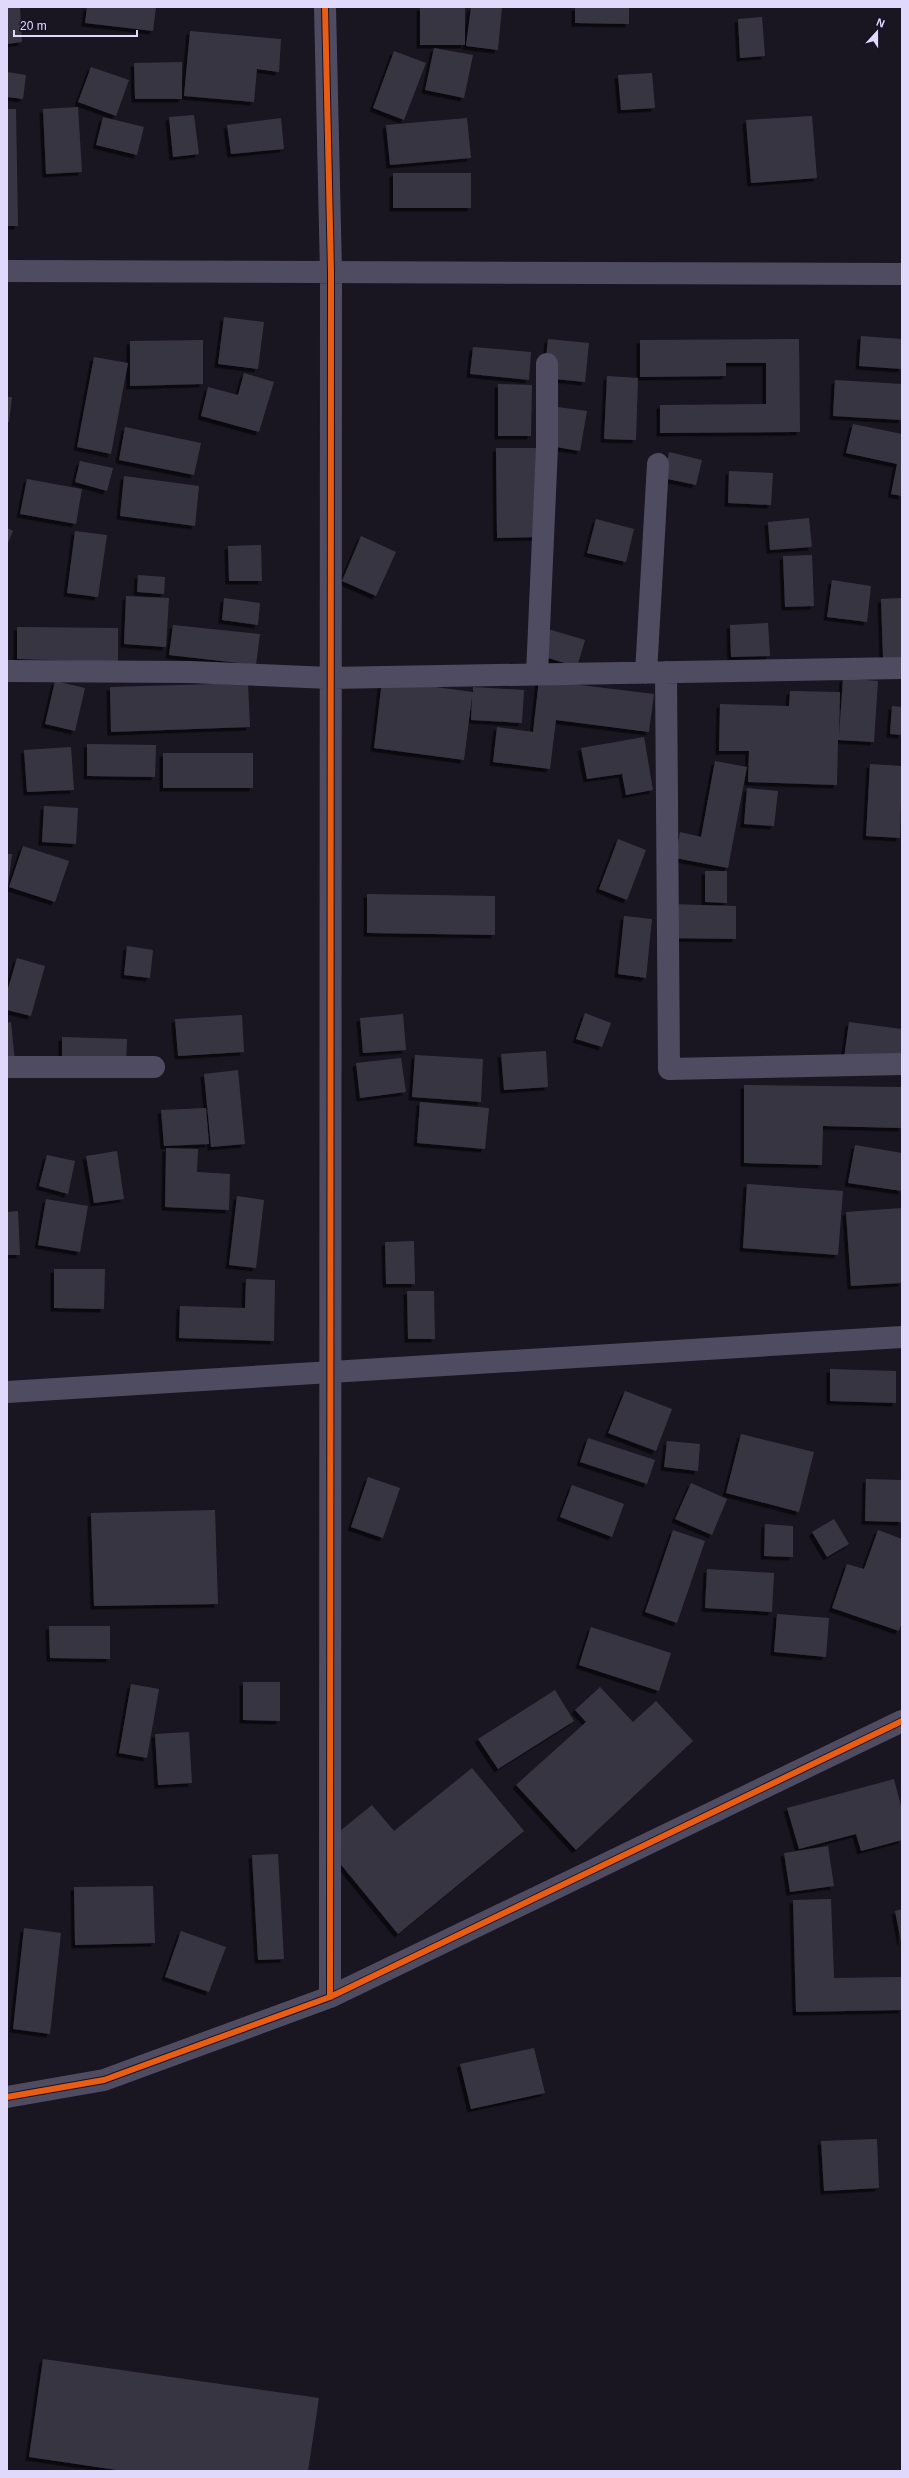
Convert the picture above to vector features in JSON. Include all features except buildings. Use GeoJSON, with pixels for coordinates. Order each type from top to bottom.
{"type":"FeatureCollection","features":[{"type":"Feature","properties":{"kind":"street"},"geometry":{"type":"LineString","coordinates":[[325,7],[331,272],[330,1997]]}},
{"type":"Feature","properties":{"kind":"street"},"geometry":{"type":"LineString","coordinates":[[7,271],[902,274]]}},
{"type":"Feature","properties":{"kind":"street"},"geometry":{"type":"LineString","coordinates":[[537,674],[547,447],[547,364]]}},
{"type":"Feature","properties":{"kind":"street"},"geometry":{"type":"LineString","coordinates":[[658,464],[656,672],[669,1070],[902,1064]]}},
{"type":"Feature","properties":{"kind":"street"},"geometry":{"type":"LineString","coordinates":[[7,671],[190,672],[330,678],[902,668]]}},
{"type":"Feature","properties":{"kind":"street"},"geometry":{"type":"LineString","coordinates":[[7,1067],[154,1067]]}},
{"type":"Feature","properties":{"kind":"street"},"geometry":{"type":"LineString","coordinates":[[7,1392],[902,1337]]}},
{"type":"Feature","properties":{"kind":"street"},"geometry":{"type":"LineString","coordinates":[[7,2096],[104,2080],[330,1997],[902,1721]]}},
{"type":"Feature","properties":{"kind":"cycle path"},"geometry":{"type":"LineString","coordinates":[[325,7],[331,272],[330,1997]]}},
{"type":"Feature","properties":{"kind":"cycle path"},"geometry":{"type":"LineString","coordinates":[[7,2097],[104,2080],[330,1997],[902,1721]]}}]}
